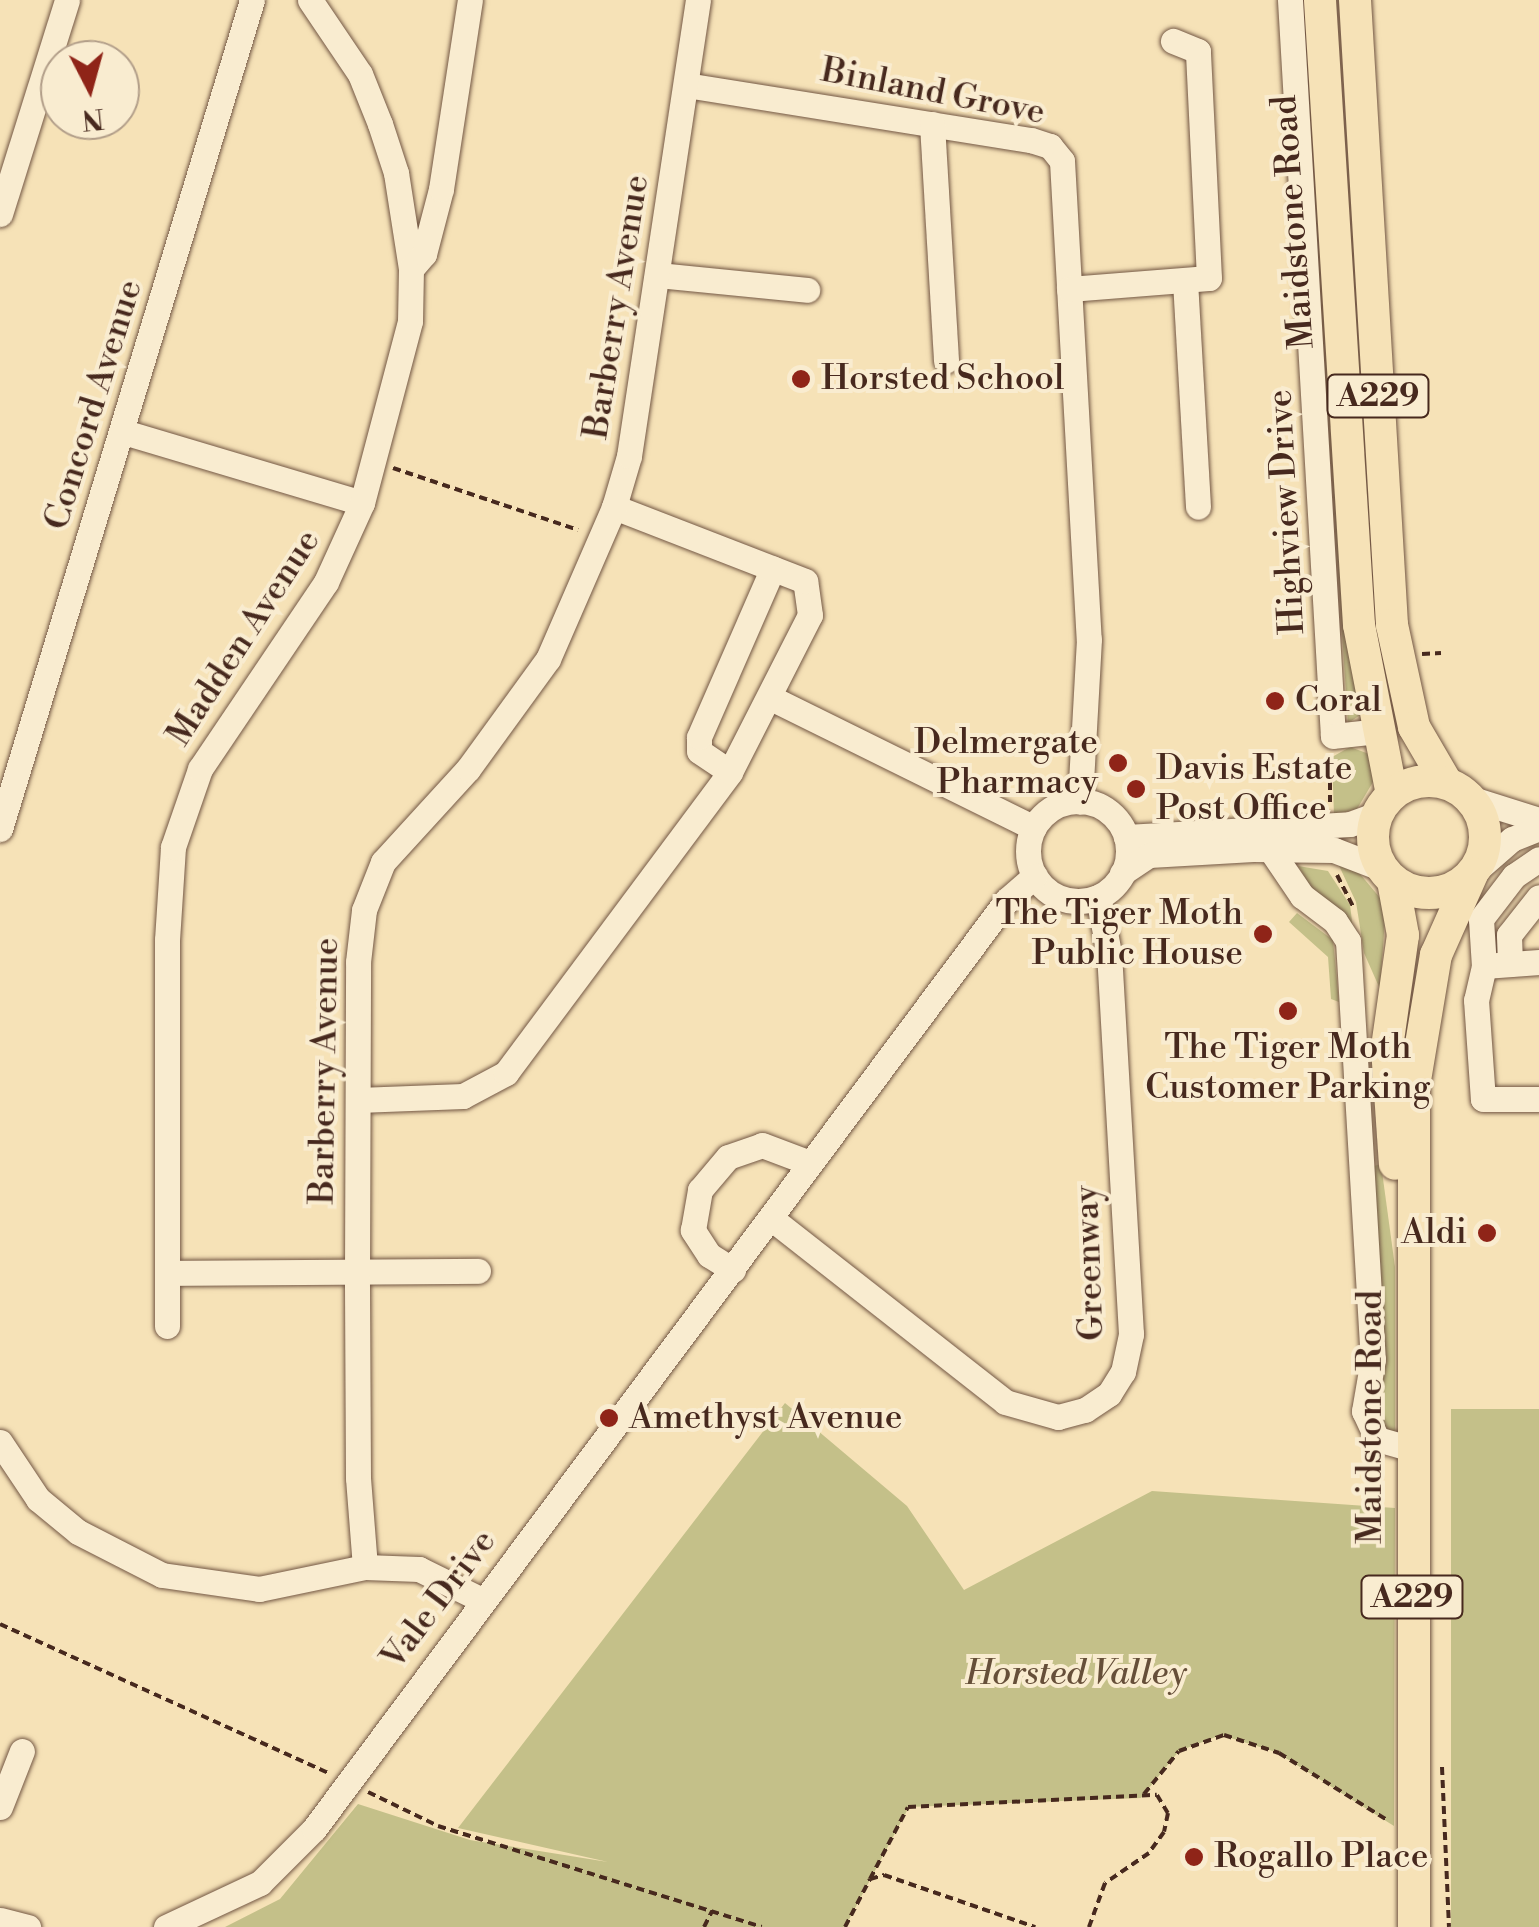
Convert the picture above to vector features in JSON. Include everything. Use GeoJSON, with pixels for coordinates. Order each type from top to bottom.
{"type":"FeatureCollection","features":[{"type":"Feature","properties":{"kind":"main road","name":"Maidstone Road"},"geometry":{"type":"LineString","coordinates":[[1320,0],[1359,625],[1378,731],[1385,804]]}},
{"type":"Feature","properties":{"kind":"main road","name":"Maidstone Road"},"geometry":{"type":"LineString","coordinates":[[1355,0],[1392,625],[1414,727],[1458,790]]}},
{"type":"Feature","properties":{"kind":"main road"},"geometry":{"type":"LineString","coordinates":[[1385,804],[1412,782],[1458,790]]}},
{"type":"Feature","properties":{"kind":"main road","name":"A229"},"geometry":{"type":"LineString","coordinates":[[1458,790],[1485,830],[1474,872]]}},
{"type":"Feature","properties":{"kind":"main road","name":"A229"},"geometry":{"type":"LineString","coordinates":[[1385,804],[1374,844],[1388,875]]}},
{"type":"Feature","properties":{"kind":"main road","name":"Maidstone Road"},"geometry":{"type":"LineString","coordinates":[[1414,1927],[1411,1267],[1417,1243],[1419,1031],[1441,937],[1474,872]]}},
{"type":"Feature","properties":{"kind":"main road"},"geometry":{"type":"LineString","coordinates":[[1388,875],[1436,893],[1474,872]]}},
{"type":"Feature","properties":{"kind":"main road","name":"Maidstone Road"},"geometry":{"type":"LineString","coordinates":[[1388,875],[1403,942],[1387,1072],[1402,1243],[1411,1267]]}},
{"type":"Feature","properties":{"kind":"street"},"geometry":{"type":"LineString","coordinates":[[0,214],[68,0]]}},
{"type":"Feature","properties":{"kind":"street","name":"Concord Avenue"},"geometry":{"type":"LineString","coordinates":[[0,829],[124,432],[252,0]]}},
{"type":"Feature","properties":{"kind":"street"},"geometry":{"type":"LineString","coordinates":[[310,0],[360,74],[380,124],[396,172],[411,269]]}},
{"type":"Feature","properties":{"kind":"street","name":"Madden Avenue"},"geometry":{"type":"LineString","coordinates":[[167,1326],[166,940],[173,847],[200,769],[326,582],[362,504],[410,321],[411,269],[424,254],[441,189],[470,0]]}},
{"type":"Feature","properties":{"kind":"street","name":"Barberry Avenue"},"geometry":{"type":"LineString","coordinates":[[365,1567],[358,1500],[358,941],[383,862],[468,769],[548,658],[614,508],[630,456],[698,0]]}},
{"type":"Feature","properties":{"kind":"street","name":"Highview Drive"},"geometry":{"type":"LineString","coordinates":[[1290,0],[1334,736]]}},
{"type":"Feature","properties":{"kind":"street"},"geometry":{"type":"LineString","coordinates":[[1069,289],[1209,278],[1198,51],[1173,40]]}},
{"type":"Feature","properties":{"kind":"street","name":"Binland Grove"},"geometry":{"type":"LineString","coordinates":[[686,84],[1050,146],[1065,179],[1089,638],[1080,802]]}},
{"type":"Feature","properties":{"kind":"street"},"geometry":{"type":"LineString","coordinates":[[932,124],[946,361]]}},
{"type":"Feature","properties":{"kind":"street"},"geometry":{"type":"LineString","coordinates":[[658,275],[807,290]]}},
{"type":"Feature","properties":{"kind":"street"},"geometry":{"type":"LineString","coordinates":[[1185,282],[1198,507]]}},
{"type":"Feature","properties":{"kind":"street"},"geometry":{"type":"LineString","coordinates":[[124,432],[362,504]]}},
{"type":"Feature","properties":{"kind":"street"},"geometry":{"type":"LineString","coordinates":[[358,1100],[463,1096],[506,1073],[730,772],[771,698],[810,614],[811,594],[804,581],[614,508]]}},
{"type":"Feature","properties":{"kind":"street"},"geometry":{"type":"LineString","coordinates":[[730,772],[699,752],[699,738],[773,568]]}},
{"type":"Feature","properties":{"kind":"street"},"geometry":{"type":"LineString","coordinates":[[771,698],[1034,828]]}},
{"type":"Feature","properties":{"kind":"street"},"geometry":{"type":"LineString","coordinates":[[1334,736],[1378,731]]}},
{"type":"Feature","properties":{"kind":"street"},"geometry":{"type":"LineString","coordinates":[[1458,790],[1539,820]]}},
{"type":"Feature","properties":{"kind":"street"},"geometry":{"type":"LineString","coordinates":[[1122,873],[1126,837],[1109,812],[1080,802],[1048,811],[1034,828],[1028,847],[1034,876],[1062,899],[1098,898],[1122,873],[1149,855],[1281,848],[1334,850],[1388,875]]}},
{"type":"Feature","properties":{"kind":"street"},"geometry":{"type":"LineString","coordinates":[[1126,837],[1350,824],[1385,804]]}},
{"type":"Feature","properties":{"kind":"street"},"geometry":{"type":"LineString","coordinates":[[1474,872],[1512,838],[1539,828]]}},
{"type":"Feature","properties":{"kind":"street"},"geometry":{"type":"LineString","coordinates":[[1281,848],[1289,876],[1348,941],[1374,1359],[1364,1411],[1377,1439],[1411,1449]]}},
{"type":"Feature","properties":{"kind":"street"},"geometry":{"type":"LineString","coordinates":[[1539,858],[1518,872],[1481,919],[1484,967],[1476,1000],[1482,1099],[1539,1099]]}},
{"type":"Feature","properties":{"kind":"street","name":"Vale Drive"},"geometry":{"type":"LineString","coordinates":[[166,1927],[260,1883],[314,1830],[1006,900],[1034,876]]}},
{"type":"Feature","properties":{"kind":"street"},"geometry":{"type":"LineString","coordinates":[[1510,964],[1509,935],[1539,897]]}},
{"type":"Feature","properties":{"kind":"street","name":"Greenway"},"geometry":{"type":"LineString","coordinates":[[772,1219],[1005,1402],[1058,1417],[1085,1410],[1109,1394],[1124,1372],[1131,1334],[1109,953],[1098,898]]}},
{"type":"Feature","properties":{"kind":"street"},"geometry":{"type":"LineString","coordinates":[[1484,967],[1539,962]]}},
{"type":"Feature","properties":{"kind":"street"},"geometry":{"type":"LineString","coordinates":[[732,1270],[709,1255],[693,1230],[700,1190],[728,1157],[762,1145],[810,1163]]}},
{"type":"Feature","properties":{"kind":"street"},"geometry":{"type":"LineString","coordinates":[[168,1273],[478,1271]]}},
{"type":"Feature","properties":{"kind":"street"},"geometry":{"type":"LineString","coordinates":[[0,1442],[51,1510],[114,1555],[162,1575],[259,1589],[365,1567],[420,1569],[482,1600]]}},
{"type":"Feature","properties":{"kind":"street"},"geometry":{"type":"LineString","coordinates":[[0,1807],[22,1750]]}},
{"type":"Feature","properties":{"kind":"street"},"geometry":{"type":"LineString","coordinates":[[0,1920],[28,1927]]}},
{"type":"Feature","properties":{"kind":"path"},"geometry":{"type":"LineString","coordinates":[[375,462],[602,538]]}},
{"type":"Feature","properties":{"kind":"path"},"geometry":{"type":"LineString","coordinates":[[1414,658],[1442,653]]}},
{"type":"Feature","properties":{"kind":"path"},"geometry":{"type":"LineString","coordinates":[[1331,815],[1334,736]]}},
{"type":"Feature","properties":{"kind":"path"},"geometry":{"type":"LineString","coordinates":[[0,1624],[438,1826],[762,1927]]}},
{"type":"Feature","properties":{"kind":"path"},"geometry":{"type":"LineString","coordinates":[[1144,1794],[1179,1751],[1224,1735],[1280,1754],[1396,1826],[1415,1830]]}},
{"type":"Feature","properties":{"kind":"path"},"geometry":{"type":"LineString","coordinates":[[845,1927],[908,1806],[1157,1795],[1167,1809],[1164,1832],[1149,1852],[1105,1882],[1089,1927]]}},
{"type":"Feature","properties":{"kind":"path"},"geometry":{"type":"LineString","coordinates":[[870,1879],[893,1876],[1035,1927]]}},
{"type":"Feature","properties":{"kind":"path"},"geometry":{"type":"LineString","coordinates":[[704,1927],[712,1912]]}},
{"type":"Feature","properties":{"kind":"green space"},"geometry":{"type":"Polygon","coordinates":[[[1309,22],[1362,714],[1348,723],[1302,23],[1309,22]]]}},
{"type":"Feature","properties":{"kind":"green space"},"geometry":{"type":"Polygon","coordinates":[[[1350,747],[1372,755],[1373,782],[1357,809],[1334,815],[1332,757],[1350,747]]]}},
{"type":"Feature","properties":{"kind":"green space"},"geometry":{"type":"Polygon","coordinates":[[[1335,857],[1355,868],[1386,905],[1380,989],[1364,953],[1356,902],[1335,857]]]}},
{"type":"Feature","properties":{"kind":"green space"},"geometry":{"type":"Polygon","coordinates":[[[1298,866],[1328,871],[1350,905],[1357,962],[1298,866]]]}},
{"type":"Feature","properties":{"kind":"green space"},"geometry":{"type":"Polygon","coordinates":[[[1297,913],[1333,940],[1339,1002],[1331,999],[1328,957],[1289,922],[1297,913]]]}},
{"type":"Feature","properties":{"kind":"green space"},"geometry":{"type":"Polygon","coordinates":[[[1381,1164],[1395,1267],[1395,1434],[1373,1421],[1370,1167],[1381,1164]]]}},
{"type":"Feature","properties":{"kind":"green space","name":"Horsted Valley"},"geometry":{"type":"Polygon","coordinates":[[[785,1403],[907,1506],[964,1590],[1152,1491],[1395,1508],[1394,1826],[1276,1752],[1221,1735],[1179,1751],[1141,1798],[909,1807],[845,1927],[225,1927],[280,1899],[358,1804],[470,1840],[608,1862],[458,1828],[785,1403]]]}},
{"type":"Feature","properties":{"kind":"green space"},"geometry":{"type":"Polygon","coordinates":[[[1451,1409],[1539,1409],[1539,1927],[1451,1927],[1451,1409]]]}},
{"type":"Feature","properties":{"kind":"place","name":"Horsted School"},"geometry":{"type":"Point","coordinates":[801,379]}},
{"type":"Feature","properties":{"kind":"place","name":"Coral"},"geometry":{"type":"Point","coordinates":[1275,701]}},
{"type":"Feature","properties":{"kind":"place","name":"Delmergate Pharmacy"},"geometry":{"type":"Point","coordinates":[1118,763]}},
{"type":"Feature","properties":{"kind":"place","name":"Davis Estate Post Office"},"geometry":{"type":"Point","coordinates":[1136,789]}},
{"type":"Feature","properties":{"kind":"place","name":"The Tiger Moth Public House"},"geometry":{"type":"Point","coordinates":[1263,934]}},
{"type":"Feature","properties":{"kind":"place","name":"The Tiger Moth Customer Parking"},"geometry":{"type":"Point","coordinates":[1288,1011]}},
{"type":"Feature","properties":{"kind":"place","name":"Aldi"},"geometry":{"type":"Point","coordinates":[1487,1233]}},
{"type":"Feature","properties":{"kind":"place","name":"Amethyst Avenue"},"geometry":{"type":"Point","coordinates":[609,1418]}},
{"type":"Feature","properties":{"kind":"place","name":"Rogallo Place"},"geometry":{"type":"Point","coordinates":[1194,1857]}}]}
